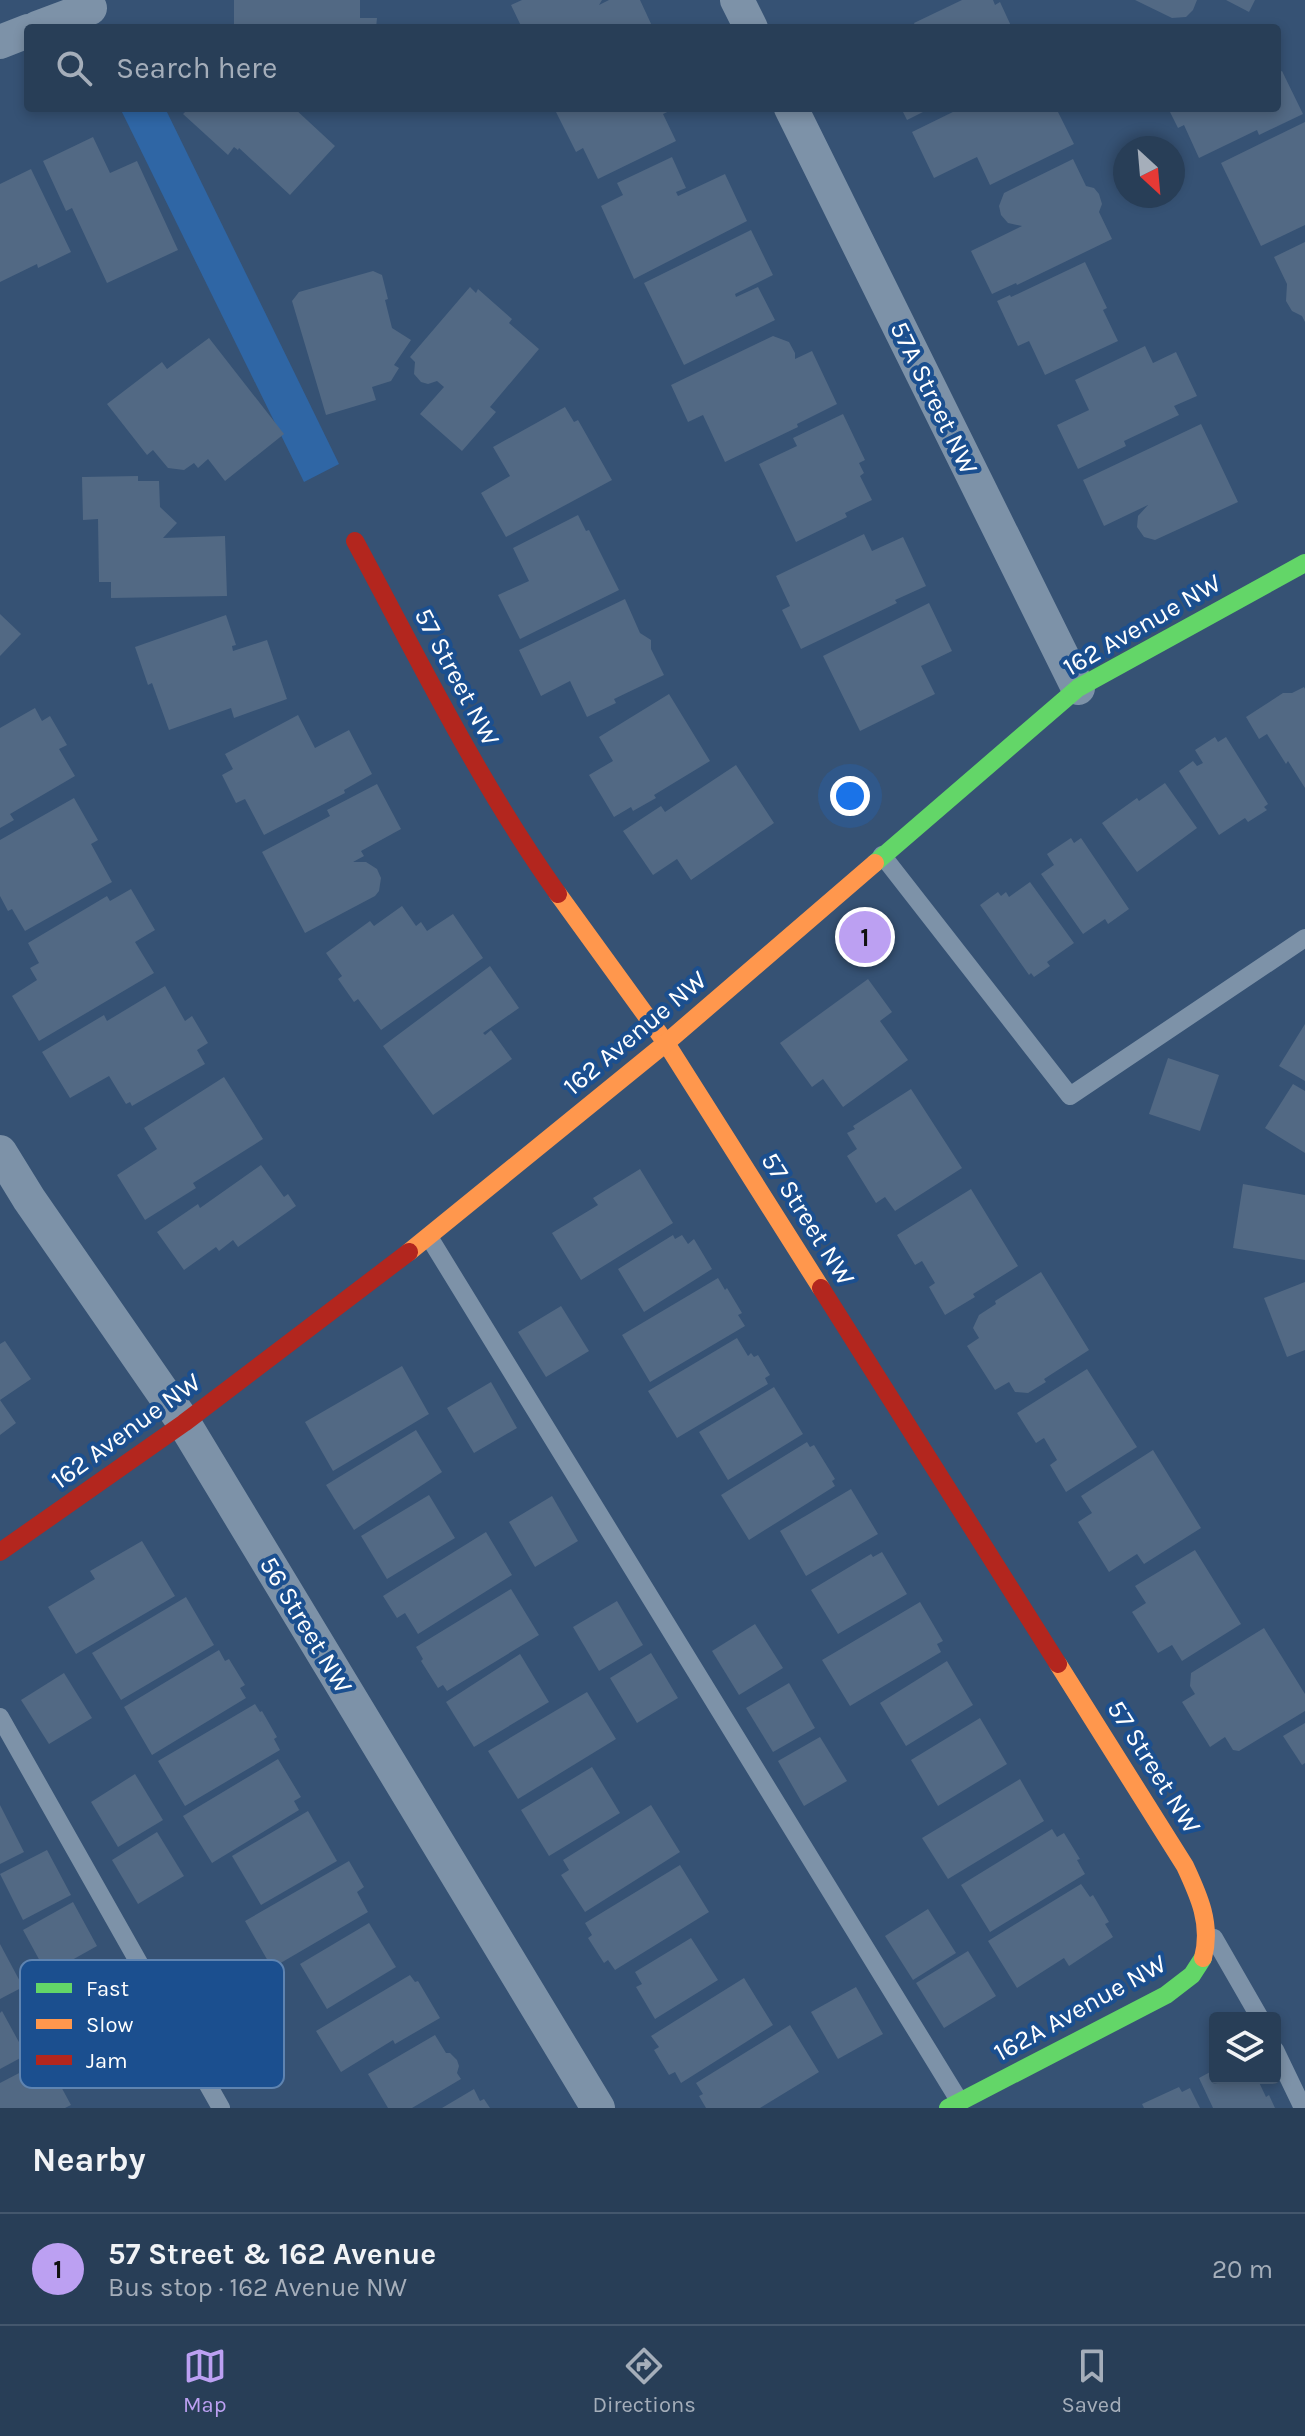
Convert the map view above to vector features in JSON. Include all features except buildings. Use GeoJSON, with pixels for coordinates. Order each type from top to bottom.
{"type":"FeatureCollection","features":[{"type":"Feature","properties":{"kind":"street"},"geometry":{"type":"LineString","coordinates":[[737,0],[749,24]]}},
{"type":"Feature","properties":{"kind":"street"},"geometry":{"type":"LineString","coordinates":[[48,24],[90,8]]}},
{"type":"Feature","properties":{"kind":"street"},"geometry":{"type":"LineString","coordinates":[[0,42],[24,33]]}},
{"type":"Feature","properties":{"kind":"street","name":"57A Street NW"},"geometry":{"type":"LineString","coordinates":[[793,112],[1078,688]]}},
{"type":"Feature","properties":{"kind":"street","name":"57 Street NW"},"geometry":{"type":"LineString","coordinates":[[355,541],[484,781],[515,832],[666,1043],[1185,1866],[1200,1897],[1208,1929]]}},
{"type":"Feature","properties":{"kind":"street","name":"162 Avenue NW"},"geometry":{"type":"LineString","coordinates":[[0,1552],[184,1423],[429,1237],[666,1043],[1078,688],[1305,563]]}},
{"type":"Feature","properties":{"kind":"street","name":"56 Street NW"},"geometry":{"type":"LineString","coordinates":[[0,1152],[29,1199],[184,1423],[598,2108]]}},
{"type":"Feature","properties":{"kind":"street","name":"162A Avenue NW"},"geometry":{"type":"LineString","coordinates":[[954,2105],[1166,1995],[1194,1973],[1205,1952],[1208,1929]]}},
{"type":"Feature","properties":{"kind":"lane"},"geometry":{"type":"LineString","coordinates":[[882,855],[1070,1096],[1305,938]]}},
{"type":"Feature","properties":{"kind":"lane"},"geometry":{"type":"LineString","coordinates":[[429,1237],[954,2105]]}},
{"type":"Feature","properties":{"kind":"lane"},"geometry":{"type":"LineString","coordinates":[[0,1717],[137,1960]]}},
{"type":"Feature","properties":{"kind":"lane"},"geometry":{"type":"LineString","coordinates":[[1208,1929],[1256,2012]]}},
{"type":"Feature","properties":{"kind":"lane"},"geometry":{"type":"LineString","coordinates":[[1281,2062],[1303,2108]]}},
{"type":"Feature","properties":{"kind":"lane"},"geometry":{"type":"LineString","coordinates":[[210,2088],[221,2108]]}},
{"type":"Feature","properties":{"kind":"shaded area"},"geometry":{"type":"Polygon","coordinates":[[[122,112],[167,112],[339,464],[304,482],[122,112]]]}},
{"type":"Feature","properties":{"kind":"traffic: fast"},"geometry":{"type":"LineString","coordinates":[[875,863],[1078,688],[1305,563]]}},
{"type":"Feature","properties":{"kind":"traffic: fast"},"geometry":{"type":"LineString","coordinates":[[948,2108],[1166,1995],[1192,1975],[1203,1958]]}},
{"type":"Feature","properties":{"kind":"traffic: slow"},"geometry":{"type":"LineString","coordinates":[[409,1252],[666,1043],[875,863]]}},
{"type":"Feature","properties":{"kind":"traffic: slow"},"geometry":{"type":"LineString","coordinates":[[558,894],[666,1043],[821,1288]]}},
{"type":"Feature","properties":{"kind":"traffic: slow"},"geometry":{"type":"LineString","coordinates":[[1058,1664],[1185,1866],[1205,1922],[1203,1958]]}},
{"type":"Feature","properties":{"kind":"traffic: jam"},"geometry":{"type":"LineString","coordinates":[[355,541],[476,765],[558,894]]}},
{"type":"Feature","properties":{"kind":"traffic: jam"},"geometry":{"type":"LineString","coordinates":[[0,1552],[184,1423],[409,1252]]}},
{"type":"Feature","properties":{"kind":"traffic: jam"},"geometry":{"type":"LineString","coordinates":[[821,1288],[1058,1664]]}},
{"type":"Feature","properties":{"kind":"place","name":"57 Street & 162 Avenue"},"geometry":{"type":"Point","coordinates":[865,937]}}]}
